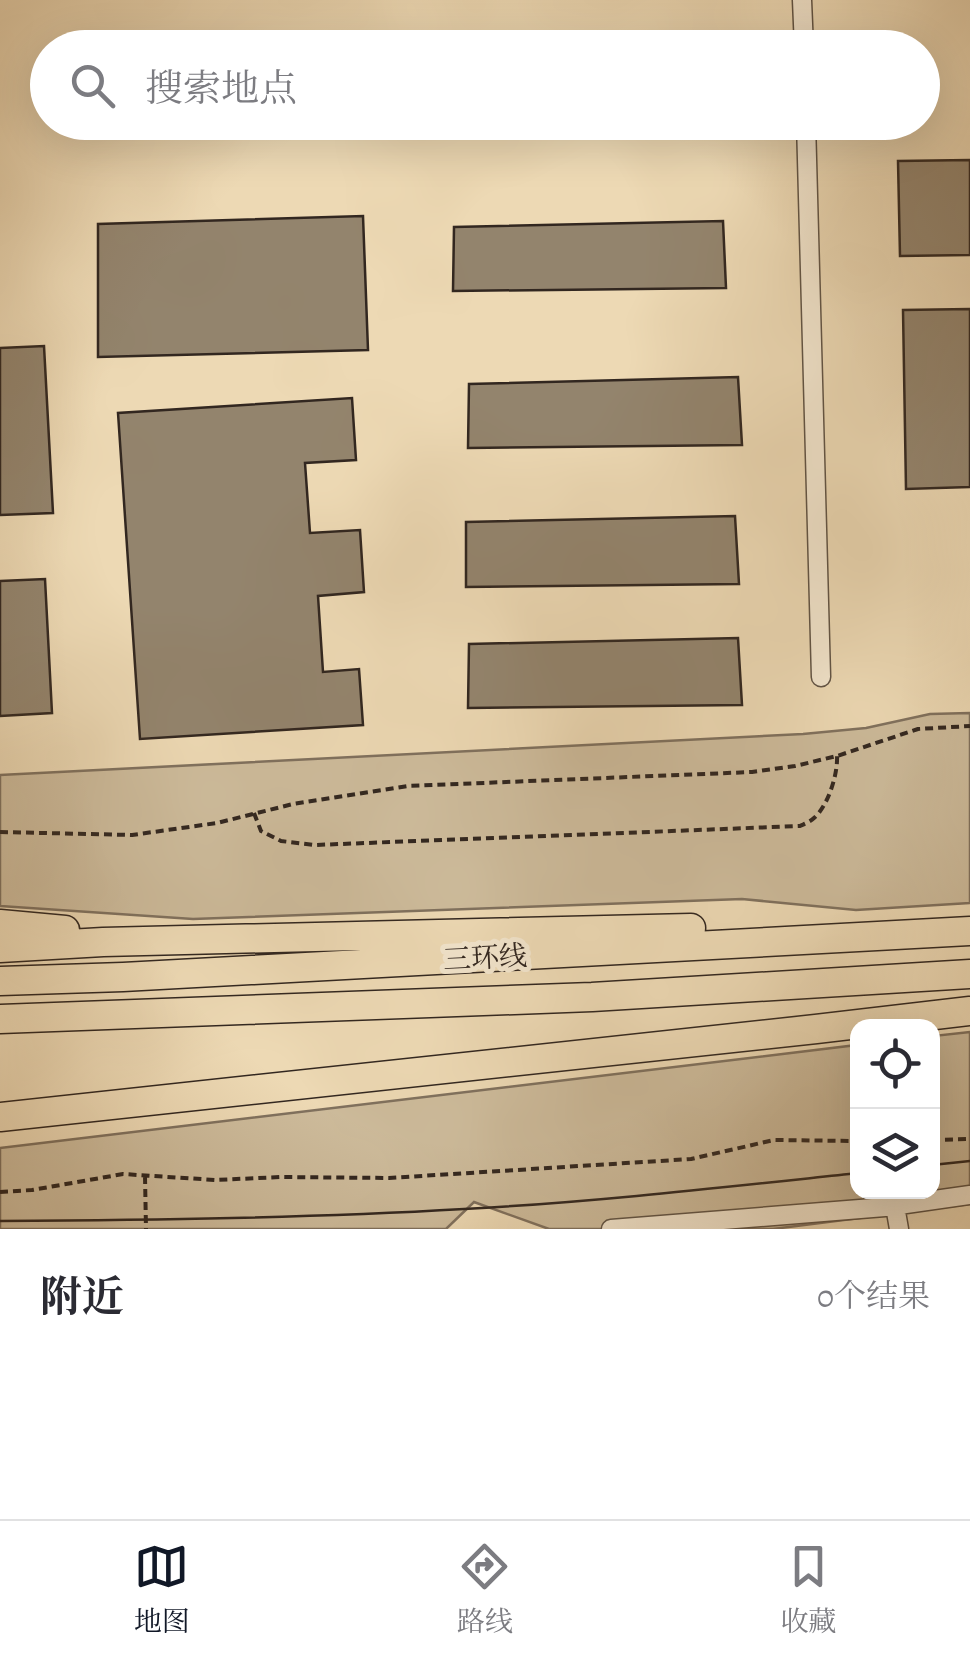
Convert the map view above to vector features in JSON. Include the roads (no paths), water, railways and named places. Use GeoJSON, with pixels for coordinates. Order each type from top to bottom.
{"type":"FeatureCollection","features":[{"type":"Feature","properties":{"kind":"highway"},"geometry":{"type":"LineString","coordinates":[[0,924],[182,940]]}},
{"type":"Feature","properties":{"kind":"highway"},"geometry":{"type":"LineString","coordinates":[[0,948],[751,926],[897,936]]}},
{"type":"Feature","properties":{"kind":"highway","name":"三环线"},"geometry":{"type":"LineString","coordinates":[[0,981],[970,931]]}},
{"type":"Feature","properties":{"kind":"highway","name":"三环线"},"geometry":{"type":"LineString","coordinates":[[0,1022],[592,997],[970,974]]}},
{"type":"Feature","properties":{"kind":"highway"},"geometry":{"type":"LineString","coordinates":[[0,1117],[970,1010]]}},
{"type":"Feature","properties":{"kind":"street"},"geometry":{"type":"LineString","coordinates":[[802,0],[803,30]]}},
{"type":"Feature","properties":{"kind":"street"},"geometry":{"type":"LineString","coordinates":[[806,140],[820,677]]}},
{"type":"Feature","properties":{"kind":"street"},"geometry":{"type":"LineString","coordinates":[[610,1229],[895,1206],[970,1195]]}},
{"type":"Feature","properties":{"kind":"street"},"geometry":{"type":"LineString","coordinates":[[895,1206],[899,1229]]}},
{"type":"Feature","properties":{"kind":"tram line"},"geometry":{"type":"LineString","coordinates":[[940,1164],[970,1161]]}},
{"type":"Feature","properties":{"kind":"tram line"},"geometry":{"type":"LineString","coordinates":[[0,1221],[464,1209],[850,1174]]}}]}
